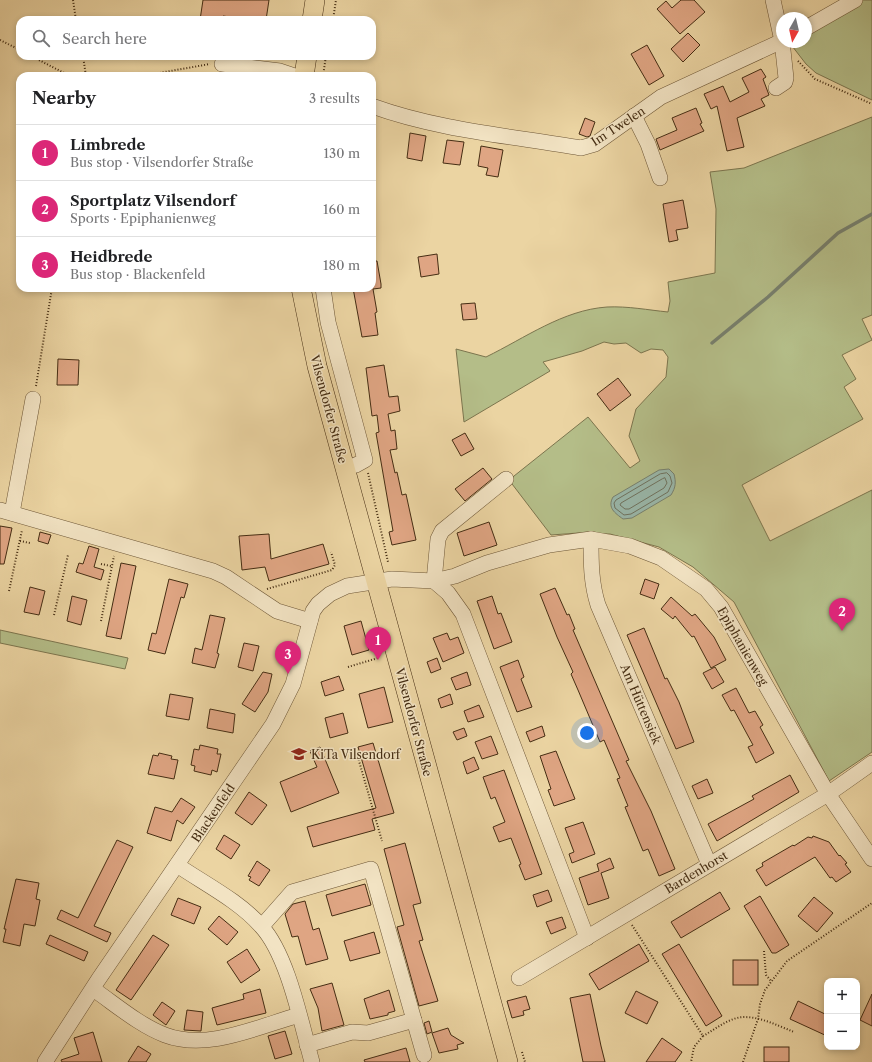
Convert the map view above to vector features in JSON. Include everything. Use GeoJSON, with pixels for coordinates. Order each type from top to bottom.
{"type":"FeatureCollection","features":[{"type":"Feature","properties":{"kind":"main road"},"geometry":{"type":"LineString","coordinates":[[313,16],[315,0]]}},
{"type":"Feature","properties":{"kind":"main road"},"geometry":{"type":"LineString","coordinates":[[305,72],[306,60]]}},
{"type":"Feature","properties":{"kind":"main road","name":"Vilsendorfer Straße"},"geometry":{"type":"LineString","coordinates":[[302,292],[317,366],[344,468],[383,581],[508,1062]]}},
{"type":"Feature","properties":{"kind":"street"},"geometry":{"type":"LineString","coordinates":[[772,0],[776,16]]}},
{"type":"Feature","properties":{"kind":"street"},"geometry":{"type":"LineString","coordinates":[[812,25],[855,0]]}},
{"type":"Feature","properties":{"kind":"street","name":"Im Twelen"},"geometry":{"type":"LineString","coordinates":[[376,107],[394,114],[427,122],[581,148],[595,144],[661,97],[776,44]]}},
{"type":"Feature","properties":{"kind":"street"},"geometry":{"type":"LineString","coordinates":[[776,88],[785,82],[786,78],[783,48]]}},
{"type":"Feature","properties":{"kind":"street"},"geometry":{"type":"LineString","coordinates":[[222,64],[281,72]]}},
{"type":"Feature","properties":{"kind":"street"},"geometry":{"type":"LineString","coordinates":[[634,116],[648,144],[660,178]]}},
{"type":"Feature","properties":{"kind":"street"},"geometry":{"type":"LineString","coordinates":[[324,292],[328,322],[365,460],[356,465],[344,468]]}},
{"type":"Feature","properties":{"kind":"street"},"geometry":{"type":"LineString","coordinates":[[33,399],[12,513],[213,571],[226,577],[284,614],[310,621]]}},
{"type":"Feature","properties":{"kind":"street"},"geometry":{"type":"LineString","coordinates":[[506,479],[442,531],[438,539],[434,581],[448,592],[463,614],[587,938]]}},
{"type":"Feature","properties":{"kind":"street","name":"Epiphanienweg"},"geometry":{"type":"LineString","coordinates":[[383,581],[434,581],[455,576],[487,563],[536,549],[591,539],[630,546],[661,558],[706,589],[721,607],[828,794],[872,859]]}},
{"type":"Feature","properties":{"kind":"street","name":"Am Hüttensiek"},"geometry":{"type":"LineString","coordinates":[[591,539],[591,571],[598,605],[709,864]]}},
{"type":"Feature","properties":{"kind":"street","name":"Blackenfeld"},"geometry":{"type":"LineString","coordinates":[[45,1062],[92,989],[178,865],[280,712],[293,684],[310,621],[318,604],[330,594],[347,586],[383,581]]}},
{"type":"Feature","properties":{"kind":"street","name":"Bardenhorst"},"geometry":{"type":"LineString","coordinates":[[519,978],[828,794],[872,763]]}},
{"type":"Feature","properties":{"kind":"street"},"geometry":{"type":"LineString","coordinates":[[178,865],[253,917],[262,926],[280,954],[312,1062]]}},
{"type":"Feature","properties":{"kind":"street"},"geometry":{"type":"LineString","coordinates":[[262,926],[292,892],[372,869],[424,1055]]}},
{"type":"Feature","properties":{"kind":"street"},"geometry":{"type":"LineString","coordinates":[[92,989],[158,1032],[189,1040],[217,1039],[298,1015]]}},
{"type":"Feature","properties":{"kind":"street"},"geometry":{"type":"LineString","coordinates":[[307,1045],[352,1032],[368,1033],[414,1020]]}},
{"type":"Feature","properties":{"kind":"path"},"geometry":{"type":"LineString","coordinates":[[73,0],[75,16]]}},
{"type":"Feature","properties":{"kind":"path"},"geometry":{"type":"LineString","coordinates":[[334,16],[336,0]]}},
{"type":"Feature","properties":{"kind":"path"},"geometry":{"type":"LineString","coordinates":[[0,40],[16,48]]}},
{"type":"Feature","properties":{"kind":"path"},"geometry":{"type":"LineString","coordinates":[[39,60],[62,72]]}},
{"type":"Feature","properties":{"kind":"path"},"geometry":{"type":"LineString","coordinates":[[83,60],[85,72]]}},
{"type":"Feature","properties":{"kind":"path"},"geometry":{"type":"LineString","coordinates":[[324,72],[325,60]]}},
{"type":"Feature","properties":{"kind":"path"},"geometry":{"type":"LineString","coordinates":[[797,60],[815,79],[872,104]]}},
{"type":"Feature","properties":{"kind":"path"},"geometry":{"type":"LineString","coordinates":[[164,72],[203,65],[222,64]]}},
{"type":"Feature","properties":{"kind":"path"},"geometry":{"type":"LineString","coordinates":[[33,399],[51,292]]}},
{"type":"Feature","properties":{"kind":"path"},"geometry":{"type":"LineString","coordinates":[[365,460],[383,581]]}},
{"type":"Feature","properties":{"kind":"path"},"geometry":{"type":"LineString","coordinates":[[9,591],[20,541],[12,513]]}},
{"type":"Feature","properties":{"kind":"path"},"geometry":{"type":"LineString","coordinates":[[20,541],[30,543]]}},
{"type":"Feature","properties":{"kind":"path"},"geometry":{"type":"LineString","coordinates":[[100,621],[117,543]]}},
{"type":"Feature","properties":{"kind":"path"},"geometry":{"type":"LineString","coordinates":[[251,593],[332,570],[335,565],[332,552]]}},
{"type":"Feature","properties":{"kind":"path"},"geometry":{"type":"LineString","coordinates":[[54,615],[68,555]]}},
{"type":"Feature","properties":{"kind":"path"},"geometry":{"type":"LineString","coordinates":[[101,564],[111,566]]}},
{"type":"Feature","properties":{"kind":"path"},"geometry":{"type":"LineString","coordinates":[[348,667],[378,658]]}},
{"type":"Feature","properties":{"kind":"path"},"geometry":{"type":"LineString","coordinates":[[357,754],[382,841]]}},
{"type":"Feature","properties":{"kind":"path"},"geometry":{"type":"LineString","coordinates":[[743,1062],[758,1019],[760,1004],[771,981],[787,961],[872,903]]}},
{"type":"Feature","properties":{"kind":"path"},"geometry":{"type":"LineString","coordinates":[[626,915],[704,1036]]}},
{"type":"Feature","properties":{"kind":"path"},"geometry":{"type":"LineString","coordinates":[[764,951],[766,975],[771,981]]}},
{"type":"Feature","properties":{"kind":"path"},"geometry":{"type":"LineString","coordinates":[[690,1062],[694,1047],[704,1036],[731,1020],[743,1017],[758,1019],[794,1032]]}},
{"type":"Feature","properties":{"kind":"green space"},"geometry":{"type":"Polygon","coordinates":[[[863,0],[872,0],[872,100],[816,73],[806,64],[794,48],[812,48],[812,30],[863,0]]]}},
{"type":"Feature","properties":{"kind":"green space"},"geometry":{"type":"Polygon","coordinates":[[[872,117],[872,315],[862,319],[872,340],[842,355],[856,379],[844,387],[863,419],[742,485],[770,541],[872,490],[872,752],[829,781],[734,602],[693,567],[659,547],[610,534],[578,533],[551,535],[509,480],[588,417],[630,468],[640,461],[629,436],[636,409],[666,377],[668,357],[663,350],[651,349],[641,353],[626,343],[614,344],[604,342],[582,351],[543,362],[550,371],[464,422],[456,349],[486,357],[560,319],[591,309],[623,307],[668,312],[670,301],[668,282],[715,273],[716,209],[710,172],[744,168],[872,117]]]}},
{"type":"Feature","properties":{"kind":"green space"},"geometry":{"type":"Polygon","coordinates":[[[0,630],[128,658],[125,669],[0,643],[0,630]]]}},
{"type":"Feature","properties":{"kind":"water"},"geometry":{"type":"Polygon","coordinates":[[[669,469],[674,474],[675,480],[675,487],[671,495],[632,518],[623,519],[617,515],[611,507],[613,497],[659,470],[669,469]]]}},
{"type":"Feature","properties":{"kind":"building"},"geometry":{"type":"Polygon","coordinates":[[[203,0],[269,0],[267,16],[201,16],[203,0]]]}},
{"type":"Feature","properties":{"kind":"building"},"geometry":{"type":"Polygon","coordinates":[[[681,0],[694,0],[705,12],[680,34],[657,9],[666,1],[672,8],[681,0]]]}},
{"type":"Feature","properties":{"kind":"building"},"geometry":{"type":"Polygon","coordinates":[[[688,33],[700,45],[683,62],[671,49],[688,33]]]}},
{"type":"Feature","properties":{"kind":"building"},"geometry":{"type":"Polygon","coordinates":[[[647,45],[664,76],[649,85],[631,54],[647,45]]]}},
{"type":"Feature","properties":{"kind":"building"},"geometry":{"type":"Polygon","coordinates":[[[761,69],[766,77],[763,79],[769,95],[761,99],[765,106],[737,118],[744,147],[727,151],[717,106],[711,109],[704,94],[723,86],[730,102],[749,92],[742,78],[761,69]]]}},
{"type":"Feature","properties":{"kind":"building"},"geometry":{"type":"Polygon","coordinates":[[[696,108],[702,123],[700,124],[704,131],[660,150],[656,139],[677,130],[672,118],[696,108]]]}},
{"type":"Feature","properties":{"kind":"building"},"geometry":{"type":"Polygon","coordinates":[[[585,118],[595,122],[590,136],[587,137],[579,134],[585,118]]]}},
{"type":"Feature","properties":{"kind":"building"},"geometry":{"type":"Polygon","coordinates":[[[410,133],[426,136],[422,161],[407,158],[410,133]]]}},
{"type":"Feature","properties":{"kind":"building"},"geometry":{"type":"Polygon","coordinates":[[[447,140],[464,142],[460,165],[443,163],[447,140]]]}},
{"type":"Feature","properties":{"kind":"building"},"geometry":{"type":"Polygon","coordinates":[[[481,146],[503,150],[498,177],[486,175],[488,168],[478,166],[481,146]]]}},
{"type":"Feature","properties":{"kind":"building"},"geometry":{"type":"Polygon","coordinates":[[[683,200],[688,228],[676,230],[678,240],[669,242],[663,204],[683,200]]]}},
{"type":"Feature","properties":{"kind":"building"},"geometry":{"type":"Polygon","coordinates":[[[437,254],[439,274],[421,277],[418,257],[437,254]]]}},
{"type":"Feature","properties":{"kind":"building"},"geometry":{"type":"Polygon","coordinates":[[[376,261],[377,261],[381,288],[376,289],[376,261]]]}},
{"type":"Feature","properties":{"kind":"building"},"geometry":{"type":"Polygon","coordinates":[[[354,292],[374,292],[377,312],[375,313],[378,335],[362,337],[354,292]]]}},
{"type":"Feature","properties":{"kind":"building"},"geometry":{"type":"Polygon","coordinates":[[[475,303],[477,319],[463,320],[461,304],[475,303]]]}},
{"type":"Feature","properties":{"kind":"building"},"geometry":{"type":"Polygon","coordinates":[[[58,359],[79,360],[78,385],[57,385],[58,359]]]}},
{"type":"Feature","properties":{"kind":"building"},"geometry":{"type":"Polygon","coordinates":[[[384,365],[389,397],[398,396],[400,411],[388,414],[391,431],[395,430],[397,449],[390,450],[402,495],[406,494],[416,540],[392,545],[389,532],[393,531],[376,433],[379,432],[377,415],[372,416],[366,368],[384,365]]]}},
{"type":"Feature","properties":{"kind":"building"},"geometry":{"type":"Polygon","coordinates":[[[618,378],[631,395],[610,411],[597,394],[618,378]]]}},
{"type":"Feature","properties":{"kind":"building"},"geometry":{"type":"Polygon","coordinates":[[[465,433],[474,449],[461,456],[452,440],[465,433]]]}},
{"type":"Feature","properties":{"kind":"building"},"geometry":{"type":"Polygon","coordinates":[[[483,468],[492,479],[465,501],[455,489],[483,468]]]}},
{"type":"Feature","properties":{"kind":"building"},"geometry":{"type":"Polygon","coordinates":[[[489,522],[497,545],[464,556],[457,533],[489,522]]]}},
{"type":"Feature","properties":{"kind":"building"},"geometry":{"type":"Polygon","coordinates":[[[0,526],[12,528],[4,564],[0,564],[0,526]]]}},
{"type":"Feature","properties":{"kind":"building"},"geometry":{"type":"Polygon","coordinates":[[[40,532],[51,535],[48,544],[38,541],[40,532]]]}},
{"type":"Feature","properties":{"kind":"building"},"geometry":{"type":"Polygon","coordinates":[[[269,534],[271,559],[323,544],[329,564],[269,581],[265,567],[242,570],[239,536],[269,534]]]}},
{"type":"Feature","properties":{"kind":"building"},"geometry":{"type":"Polygon","coordinates":[[[89,546],[99,549],[94,567],[104,570],[101,580],[76,572],[79,563],[83,564],[89,546]]]}},
{"type":"Feature","properties":{"kind":"building"},"geometry":{"type":"Polygon","coordinates":[[[121,563],[136,566],[121,639],[106,636],[121,563]]]}},
{"type":"Feature","properties":{"kind":"building"},"geometry":{"type":"Polygon","coordinates":[[[169,579],[188,584],[184,598],[181,597],[165,654],[148,650],[152,633],[156,634],[169,579]]]}},
{"type":"Feature","properties":{"kind":"building"},"geometry":{"type":"Polygon","coordinates":[[[645,579],[659,584],[654,599],[640,594],[645,579]]]}},
{"type":"Feature","properties":{"kind":"building"},"geometry":{"type":"Polygon","coordinates":[[[30,587],[45,591],[39,615],[24,612],[30,587]]]}},
{"type":"Feature","properties":{"kind":"building"},"geometry":{"type":"Polygon","coordinates":[[[555,588],[567,615],[569,614],[575,629],[573,630],[629,760],[626,761],[651,811],[675,869],[659,876],[648,849],[643,851],[625,807],[628,806],[617,779],[620,778],[604,740],[600,742],[571,674],[573,672],[540,594],[555,588]]]}},
{"type":"Feature","properties":{"kind":"building"},"geometry":{"type":"Polygon","coordinates":[[[72,596],[87,600],[81,625],[67,621],[72,596]]]}},
{"type":"Feature","properties":{"kind":"building"},"geometry":{"type":"Polygon","coordinates":[[[492,596],[498,614],[501,613],[512,642],[494,649],[477,601],[492,596]]]}},
{"type":"Feature","properties":{"kind":"building"},"geometry":{"type":"Polygon","coordinates":[[[671,597],[692,616],[695,614],[714,637],[726,660],[711,668],[694,636],[692,637],[675,616],[673,619],[661,609],[671,597]]]}},
{"type":"Feature","properties":{"kind":"building"},"geometry":{"type":"Polygon","coordinates":[[[210,615],[225,618],[215,668],[192,663],[195,648],[202,650],[210,615]]]}},
{"type":"Feature","properties":{"kind":"building"},"geometry":{"type":"Polygon","coordinates":[[[361,621],[369,650],[352,655],[344,626],[361,621]]]}},
{"type":"Feature","properties":{"kind":"building"},"geometry":{"type":"Polygon","coordinates":[[[644,628],[665,679],[667,678],[679,702],[694,742],[676,749],[627,635],[644,628]]]}},
{"type":"Feature","properties":{"kind":"building"},"geometry":{"type":"Polygon","coordinates":[[[447,633],[450,640],[458,637],[464,653],[443,662],[433,638],[447,633]]]}},
{"type":"Feature","properties":{"kind":"building"},"geometry":{"type":"Polygon","coordinates":[[[244,643],[259,646],[253,671],[238,667],[244,643]]]}},
{"type":"Feature","properties":{"kind":"building"},"geometry":{"type":"Polygon","coordinates":[[[437,658],[441,669],[431,673],[427,662],[437,658]]]}},
{"type":"Feature","properties":{"kind":"building"},"geometry":{"type":"Polygon","coordinates":[[[518,660],[524,677],[521,679],[532,707],[517,712],[500,667],[518,660]]]}},
{"type":"Feature","properties":{"kind":"building"},"geometry":{"type":"Polygon","coordinates":[[[715,667],[724,682],[712,689],[703,673],[715,667]]]}},
{"type":"Feature","properties":{"kind":"building"},"geometry":{"type":"Polygon","coordinates":[[[263,672],[272,674],[268,692],[255,712],[242,704],[263,672]]]}},
{"type":"Feature","properties":{"kind":"building"},"geometry":{"type":"Polygon","coordinates":[[[467,672],[471,685],[456,690],[451,678],[467,672]]]}},
{"type":"Feature","properties":{"kind":"building"},"geometry":{"type":"Polygon","coordinates":[[[339,676],[344,690],[325,696],[321,682],[339,676]]]}},
{"type":"Feature","properties":{"kind":"building"},"geometry":{"type":"Polygon","coordinates":[[[384,687],[393,722],[368,728],[359,694],[384,687]]]}},
{"type":"Feature","properties":{"kind":"building"},"geometry":{"type":"Polygon","coordinates":[[[736,688],[749,713],[755,711],[763,725],[760,727],[774,753],[756,763],[748,747],[753,745],[734,710],[731,711],[722,695],[736,688]]]}},
{"type":"Feature","properties":{"kind":"building"},"geometry":{"type":"Polygon","coordinates":[[[170,694],[193,698],[189,720],[166,716],[170,694]]]}},
{"type":"Feature","properties":{"kind":"building"},"geometry":{"type":"Polygon","coordinates":[[[450,694],[453,704],[441,708],[438,699],[450,694]]]}},
{"type":"Feature","properties":{"kind":"building"},"geometry":{"type":"Polygon","coordinates":[[[479,705],[484,717],[468,722],[464,711],[479,705]]]}},
{"type":"Feature","properties":{"kind":"building"},"geometry":{"type":"Polygon","coordinates":[[[210,709],[235,714],[233,733],[207,728],[210,709]]]}},
{"type":"Feature","properties":{"kind":"building"},"geometry":{"type":"Polygon","coordinates":[[[343,713],[348,733],[330,738],[325,718],[343,713]]]}},
{"type":"Feature","properties":{"kind":"building"},"geometry":{"type":"Polygon","coordinates":[[[542,726],[545,736],[530,742],[526,732],[542,726]]]}},
{"type":"Feature","properties":{"kind":"building"},"geometry":{"type":"Polygon","coordinates":[[[464,728],[467,736],[457,740],[453,732],[464,728]]]}},
{"type":"Feature","properties":{"kind":"building"},"geometry":{"type":"Polygon","coordinates":[[[491,736],[498,754],[482,759],[475,742],[491,736]]]}},
{"type":"Feature","properties":{"kind":"building"},"geometry":{"type":"Polygon","coordinates":[[[373,743],[394,813],[372,819],[375,830],[313,847],[307,827],[376,808],[358,747],[373,743]]]}},
{"type":"Feature","properties":{"kind":"building"},"geometry":{"type":"Polygon","coordinates":[[[200,745],[218,749],[217,754],[221,754],[217,772],[212,770],[211,775],[194,771],[195,766],[191,765],[194,749],[199,750],[200,745]]]}},
{"type":"Feature","properties":{"kind":"building"},"geometry":{"type":"Polygon","coordinates":[[[320,747],[339,793],[291,812],[280,782],[317,767],[310,751],[320,747]]]}},
{"type":"Feature","properties":{"kind":"building"},"geometry":{"type":"Polygon","coordinates":[[[556,751],[575,799],[554,806],[548,790],[551,789],[540,756],[556,751]]]}},
{"type":"Feature","properties":{"kind":"building"},"geometry":{"type":"Polygon","coordinates":[[[159,753],[172,756],[171,759],[178,760],[174,779],[148,774],[153,755],[158,756],[159,753]]]}},
{"type":"Feature","properties":{"kind":"building"},"geometry":{"type":"Polygon","coordinates":[[[474,757],[479,769],[467,774],[463,762],[474,757]]]}},
{"type":"Feature","properties":{"kind":"building"},"geometry":{"type":"Polygon","coordinates":[[[504,770],[542,874],[525,880],[519,865],[521,864],[511,838],[499,842],[493,827],[505,822],[495,797],[491,799],[483,777],[504,770]]]}},
{"type":"Feature","properties":{"kind":"building"},"geometry":{"type":"Polygon","coordinates":[[[790,775],[799,792],[717,841],[708,824],[754,799],[752,796],[790,775]]]}},
{"type":"Feature","properties":{"kind":"building"},"geometry":{"type":"Polygon","coordinates":[[[707,779],[713,793],[698,799],[692,786],[707,779]]]}},
{"type":"Feature","properties":{"kind":"building"},"geometry":{"type":"Polygon","coordinates":[[[249,792],[267,805],[252,825],[235,813],[249,792]]]}},
{"type":"Feature","properties":{"kind":"building"},"geometry":{"type":"Polygon","coordinates":[[[181,798],[195,807],[183,824],[177,820],[171,841],[147,833],[155,807],[172,812],[181,798]]]}},
{"type":"Feature","properties":{"kind":"building"},"geometry":{"type":"Polygon","coordinates":[[[583,822],[595,854],[572,863],[569,854],[574,852],[565,828],[583,822]]]}},
{"type":"Feature","properties":{"kind":"building"},"geometry":{"type":"Polygon","coordinates":[[[224,835],[240,845],[231,859],[216,849],[224,835]]]}},
{"type":"Feature","properties":{"kind":"building"},"geometry":{"type":"Polygon","coordinates":[[[813,836],[829,842],[839,856],[840,855],[847,863],[845,864],[851,872],[836,882],[832,877],[830,878],[815,857],[766,886],[756,870],[763,866],[762,863],[808,837],[812,838],[813,836]]]}},
{"type":"Feature","properties":{"kind":"building"},"geometry":{"type":"Polygon","coordinates":[[[117,840],[133,847],[94,926],[111,933],[107,942],[57,919],[61,910],[78,918],[117,840]]]}},
{"type":"Feature","properties":{"kind":"building"},"geometry":{"type":"Polygon","coordinates":[[[405,843],[421,903],[413,905],[423,940],[419,941],[438,1001],[419,1006],[397,927],[404,925],[384,849],[405,843]]]}},
{"type":"Feature","properties":{"kind":"building"},"geometry":{"type":"Polygon","coordinates":[[[610,858],[614,868],[601,873],[609,898],[588,905],[579,878],[599,871],[597,864],[610,858]]]}},
{"type":"Feature","properties":{"kind":"building"},"geometry":{"type":"Polygon","coordinates":[[[257,861],[270,870],[259,886],[249,880],[251,877],[248,876],[257,861]]]}},
{"type":"Feature","properties":{"kind":"building"},"geometry":{"type":"Polygon","coordinates":[[[16,879],[39,883],[36,899],[40,900],[35,926],[24,924],[20,946],[3,942],[6,929],[4,929],[16,879]]]}},
{"type":"Feature","properties":{"kind":"building"},"geometry":{"type":"Polygon","coordinates":[[[365,884],[371,905],[332,916],[326,895],[365,884]]]}},
{"type":"Feature","properties":{"kind":"building"},"geometry":{"type":"Polygon","coordinates":[[[548,890],[552,901],[537,907],[533,895],[548,890]]]}},
{"type":"Feature","properties":{"kind":"building"},"geometry":{"type":"Polygon","coordinates":[[[720,892],[730,909],[681,938],[671,922],[720,892]]]}},
{"type":"Feature","properties":{"kind":"building"},"geometry":{"type":"Polygon","coordinates":[[[760,896],[789,945],[776,953],[772,953],[744,906],[760,896]]]}},
{"type":"Feature","properties":{"kind":"building"},"geometry":{"type":"Polygon","coordinates":[[[814,897],[833,913],[817,932],[798,916],[814,897]]]}},
{"type":"Feature","properties":{"kind":"building"},"geometry":{"type":"Polygon","coordinates":[[[178,898],[201,907],[194,924],[171,915],[178,898]]]}},
{"type":"Feature","properties":{"kind":"building"},"geometry":{"type":"Polygon","coordinates":[[[305,901],[313,930],[319,928],[328,959],[306,965],[298,936],[292,937],[285,914],[293,904],[305,901]]]}},
{"type":"Feature","properties":{"kind":"building"},"geometry":{"type":"Polygon","coordinates":[[[219,916],[238,932],[227,945],[208,929],[219,916]]]}},
{"type":"Feature","properties":{"kind":"building"},"geometry":{"type":"Polygon","coordinates":[[[562,917],[566,928],[551,934],[546,922],[562,917]]]}},
{"type":"Feature","properties":{"kind":"building"},"geometry":{"type":"Polygon","coordinates":[[[374,932],[380,953],[350,961],[344,941],[374,932]]]}},
{"type":"Feature","properties":{"kind":"building"},"geometry":{"type":"Polygon","coordinates":[[[50,935],[88,952],[84,961],[46,944],[50,935]]]}},
{"type":"Feature","properties":{"kind":"building"},"geometry":{"type":"Polygon","coordinates":[[[153,935],[169,945],[131,1000],[116,990],[153,935]]]}},
{"type":"Feature","properties":{"kind":"building"},"geometry":{"type":"Polygon","coordinates":[[[639,944],[649,961],[599,990],[589,974],[639,944]]]}},
{"type":"Feature","properties":{"kind":"building"},"geometry":{"type":"Polygon","coordinates":[[[679,944],[722,1016],[706,1026],[662,954],[679,944]]]}},
{"type":"Feature","properties":{"kind":"building"},"geometry":{"type":"Polygon","coordinates":[[[247,949],[260,970],[241,983],[227,962],[247,949]]]}},
{"type":"Feature","properties":{"kind":"building"},"geometry":{"type":"Polygon","coordinates":[[[733,960],[758,960],[758,985],[733,985],[733,960]]]}},
{"type":"Feature","properties":{"kind":"building"},"geometry":{"type":"Polygon","coordinates":[[[332,983],[344,1025],[322,1031],[318,1008],[310,989],[332,983]]]}},
{"type":"Feature","properties":{"kind":"building"},"geometry":{"type":"Polygon","coordinates":[[[260,989],[266,1013],[217,1025],[212,1008],[244,999],[243,994],[260,989]]]}},
{"type":"Feature","properties":{"kind":"building"},"geometry":{"type":"Polygon","coordinates":[[[389,990],[395,1011],[388,1013],[388,1015],[370,1019],[364,999],[389,990]]]}},
{"type":"Feature","properties":{"kind":"building"},"geometry":{"type":"Polygon","coordinates":[[[636,991],[658,1002],[647,1024],[625,1013],[636,991]]]}},
{"type":"Feature","properties":{"kind":"building"},"geometry":{"type":"Polygon","coordinates":[[[590,994],[605,1062],[583,1062],[570,998],[590,994]]]}},
{"type":"Feature","properties":{"kind":"building"},"geometry":{"type":"Polygon","coordinates":[[[872,994],[872,1026],[860,1020],[872,994]]]}},
{"type":"Feature","properties":{"kind":"building"},"geometry":{"type":"Polygon","coordinates":[[[526,996],[530,1009],[523,1011],[524,1015],[512,1018],[507,1001],[526,996]]]}},
{"type":"Feature","properties":{"kind":"building"},"geometry":{"type":"Polygon","coordinates":[[[798,1001],[824,1014],[824,1035],[790,1019],[798,1001]]]}},
{"type":"Feature","properties":{"kind":"building"},"geometry":{"type":"Polygon","coordinates":[[[162,1002],[175,1011],[166,1025],[153,1015],[162,1002]]]}},
{"type":"Feature","properties":{"kind":"building"},"geometry":{"type":"Polygon","coordinates":[[[187,1010],[203,1012],[201,1031],[184,1030],[187,1010]]]}},
{"type":"Feature","properties":{"kind":"building"},"geometry":{"type":"Polygon","coordinates":[[[429,1021],[432,1032],[427,1034],[424,1023],[429,1021]]]}},
{"type":"Feature","properties":{"kind":"building"},"geometry":{"type":"Polygon","coordinates":[[[448,1028],[451,1035],[464,1043],[457,1045],[458,1049],[439,1053],[432,1033],[448,1028]]]}},
{"type":"Feature","properties":{"kind":"building"},"geometry":{"type":"Polygon","coordinates":[[[285,1031],[292,1054],[275,1059],[268,1036],[285,1031]]]}},
{"type":"Feature","properties":{"kind":"building"},"geometry":{"type":"Polygon","coordinates":[[[93,1032],[102,1062],[62,1062],[61,1060],[79,1054],[74,1038],[93,1032]]]}},
{"type":"Feature","properties":{"kind":"building"},"geometry":{"type":"Polygon","coordinates":[[[662,1038],[682,1052],[675,1062],[646,1062],[662,1038]]]}},
{"type":"Feature","properties":{"kind":"building"},"geometry":{"type":"Polygon","coordinates":[[[138,1046],[151,1054],[146,1062],[128,1062],[138,1046]]]}},
{"type":"Feature","properties":{"kind":"building"},"geometry":{"type":"Polygon","coordinates":[[[764,1047],[789,1047],[789,1062],[764,1062],[764,1047]]]}},
{"type":"Feature","properties":{"kind":"building"},"geometry":{"type":"Polygon","coordinates":[[[406,1048],[410,1062],[365,1062],[364,1060],[406,1048]]]}},
{"type":"Feature","properties":{"kind":"waterway"},"geometry":{"type":"LineString","coordinates":[[712,343],[768,297],[838,233],[872,214]]}},
{"type":"Feature","properties":{"kind":"place","name":"Sportplatz Vilsendorf"},"geometry":{"type":"Point","coordinates":[842,631]}},
{"type":"Feature","properties":{"kind":"place","name":"Limbrede"},"geometry":{"type":"Point","coordinates":[378,660]}},
{"type":"Feature","properties":{"kind":"place","name":"Heidbrede"},"geometry":{"type":"Point","coordinates":[288,674]}},
{"type":"Feature","properties":{"kind":"place","name":"KiTa Vilsendorf"},"geometry":{"type":"Point","coordinates":[299,754]}}]}
